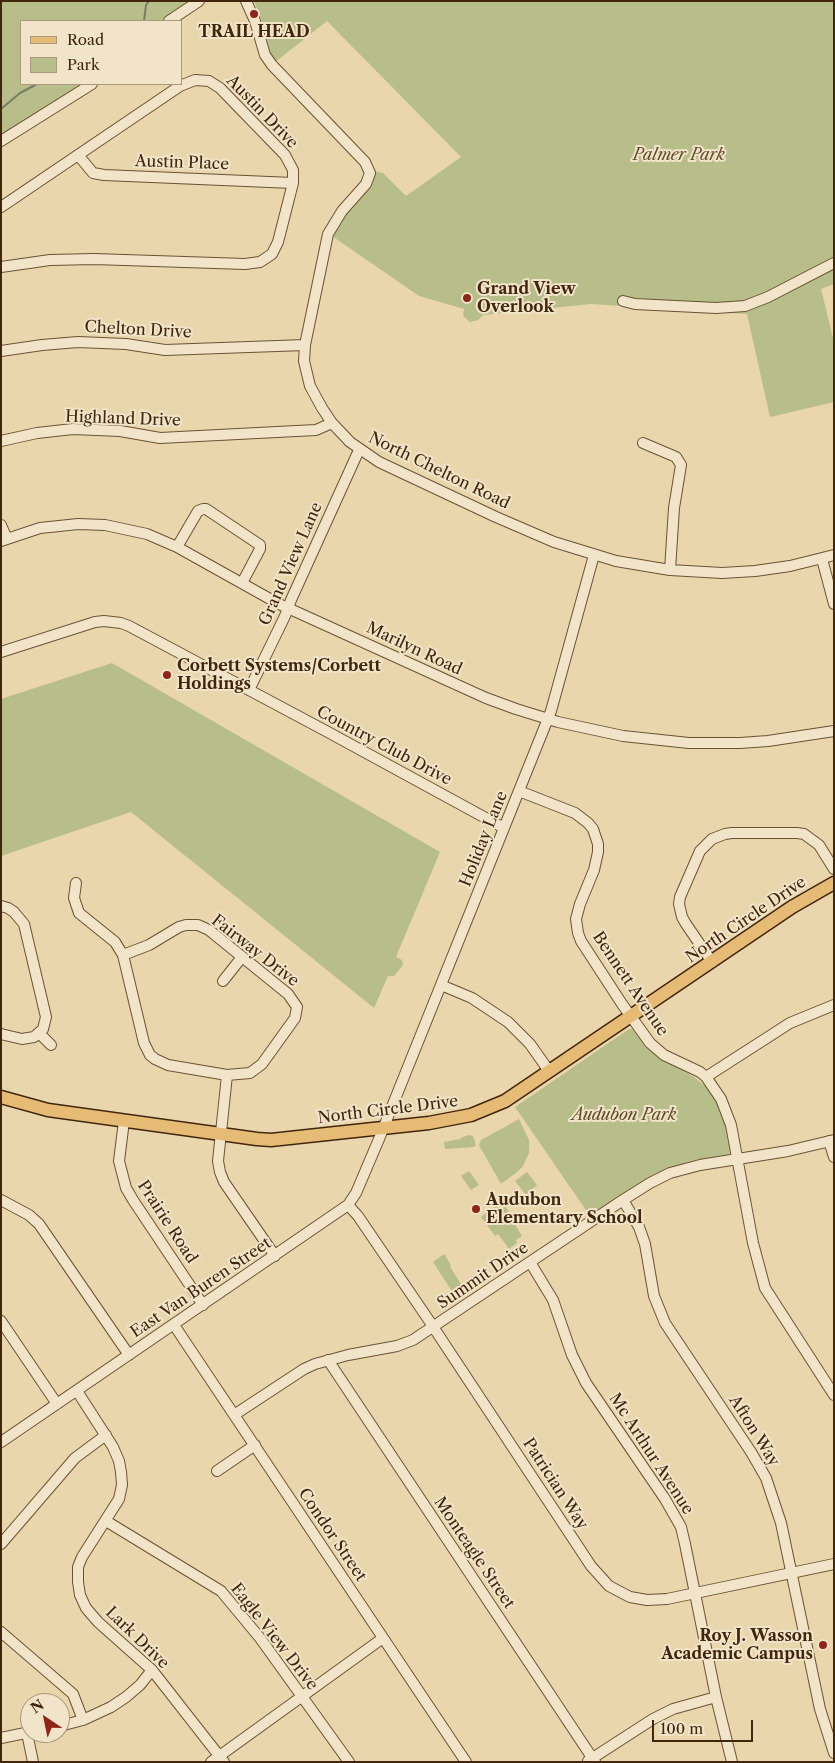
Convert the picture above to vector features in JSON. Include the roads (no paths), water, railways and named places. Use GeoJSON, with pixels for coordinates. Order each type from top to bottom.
{"type":"FeatureCollection","features":[{"type":"Feature","properties":{"kind":"main road","name":"North Circle Drive"},"geometry":{"type":"LineString","coordinates":[[1,1097],[48,1110],[273,1140],[452,1120],[471,1116],[505,1101],[792,907],[834,883]]}},
{"type":"Feature","properties":{"kind":"street"},"geometry":{"type":"LineString","coordinates":[[170,20],[199,1]]}},
{"type":"Feature","properties":{"kind":"street","name":"North Chelton Road"},"geometry":{"type":"LineString","coordinates":[[240,1],[248,5],[265,55],[273,67],[365,162],[370,173],[366,184],[342,211],[328,234],[304,345],[304,361],[310,386],[322,408],[341,434],[359,450],[380,462],[496,517],[554,542],[630,564],[698,573],[755,571],[790,566],[834,555]]}},
{"type":"Feature","properties":{"kind":"street","name":"Austin Drive"},"geometry":{"type":"LineString","coordinates":[[1,207],[180,86],[188,82],[202,80],[209,81],[220,88],[285,155],[293,170],[293,183],[276,248],[272,254],[260,262],[245,264],[86,259],[50,260],[1,267]]}},
{"type":"Feature","properties":{"kind":"street"},"geometry":{"type":"LineString","coordinates":[[1,141],[90,85]]}},
{"type":"Feature","properties":{"kind":"street","name":"Austin Place"},"geometry":{"type":"LineString","coordinates":[[78,155],[93,172],[104,175],[293,183]]}},
{"type":"Feature","properties":{"kind":"street"},"geometry":{"type":"LineString","coordinates":[[623,301],[634,304],[725,308],[745,306],[768,297],[834,263]]}},
{"type":"Feature","properties":{"kind":"street","name":"Chelton Drive"},"geometry":{"type":"LineString","coordinates":[[1,352],[42,344],[78,342],[126,344],[164,350],[304,345]]}},
{"type":"Feature","properties":{"kind":"street","name":"Highland Drive"},"geometry":{"type":"LineString","coordinates":[[1,441],[37,433],[73,429],[120,431],[160,438],[316,430],[332,423]]}},
{"type":"Feature","properties":{"kind":"street"},"geometry":{"type":"LineString","coordinates":[[643,443],[676,457],[680,465],[674,508],[670,570]]}},
{"type":"Feature","properties":{"kind":"street","name":"Grand View Lane"},"geometry":{"type":"LineString","coordinates":[[250,690],[359,450]]}},
{"type":"Feature","properties":{"kind":"street"},"geometry":{"type":"LineString","coordinates":[[177,547],[198,511],[206,510],[260,545],[260,549],[242,582]]}},
{"type":"Feature","properties":{"kind":"street","name":"Marilyn Road"},"geometry":{"type":"LineString","coordinates":[[4,540],[51,526],[90,523],[135,530],[159,538],[177,547],[288,608],[468,690],[548,720],[623,736],[689,743],[768,741],[834,731]]}},
{"type":"Feature","properties":{"kind":"street"},"geometry":{"type":"LineString","coordinates":[[1,525],[4,540]]}},
{"type":"Feature","properties":{"kind":"street","name":"Holiday Lane"},"geometry":{"type":"LineString","coordinates":[[383,1128],[548,720],[594,555]]}},
{"type":"Feature","properties":{"kind":"street"},"geometry":{"type":"LineString","coordinates":[[822,559],[834,604]]}},
{"type":"Feature","properties":{"kind":"street","name":"Country Club Drive"},"geometry":{"type":"LineString","coordinates":[[1,652],[95,622],[112,621],[130,626],[504,828]]}},
{"type":"Feature","properties":{"kind":"street","name":"Bennett Avenue"},"geometry":{"type":"LineString","coordinates":[[520,791],[575,813],[593,829],[598,844],[598,852],[594,870],[576,918],[578,934],[587,952],[645,1038],[664,1054],[694,1068],[706,1077],[721,1099],[728,1115],[753,1242],[765,1288],[834,1395]]}},
{"type":"Feature","properties":{"kind":"street"},"geometry":{"type":"LineString","coordinates":[[712,962],[682,917],[679,904],[680,897],[700,851],[712,839],[725,834],[804,834],[820,846],[834,869]]}},
{"type":"Feature","properties":{"kind":"street","name":"Fairway Drive"},"geometry":{"type":"LineString","coordinates":[[76,883],[74,898],[79,913],[115,942],[123,955],[144,1043],[150,1055],[168,1066],[227,1075],[250,1073],[262,1064],[292,1023],[301,1006],[209,930],[193,924],[179,926],[149,945],[123,955]]}},
{"type":"Feature","properties":{"kind":"street"},"geometry":{"type":"LineString","coordinates":[[1,906],[14,912],[24,924],[46,1010],[46,1023],[34,1037],[22,1039],[1,1034]]}},
{"type":"Feature","properties":{"kind":"street"},"geometry":{"type":"LineString","coordinates":[[223,981],[242,957]]}},
{"type":"Feature","properties":{"kind":"street"},"geometry":{"type":"LineString","coordinates":[[441,985],[472,998],[508,1022],[530,1044],[549,1071]]}},
{"type":"Feature","properties":{"kind":"street"},"geometry":{"type":"LineString","coordinates":[[706,1077],[790,1023],[834,1005]]}},
{"type":"Feature","properties":{"kind":"street"},"geometry":{"type":"LineString","coordinates":[[39,1033],[51,1045]]}},
{"type":"Feature","properties":{"kind":"street"},"geometry":{"type":"LineString","coordinates":[[227,1075],[218,1161],[220,1172],[224,1182],[275,1256]]}},
{"type":"Feature","properties":{"kind":"street","name":"Prairie Road"},"geometry":{"type":"LineString","coordinates":[[124,1121],[119,1161],[126,1188],[204,1305]]}},
{"type":"Feature","properties":{"kind":"street","name":"East Van Buren Street"},"geometry":{"type":"LineString","coordinates":[[1,1442],[348,1205],[356,1193],[383,1128]]}},
{"type":"Feature","properties":{"kind":"street"},"geometry":{"type":"LineString","coordinates":[[832,1141],[834,1157]]}},
{"type":"Feature","properties":{"kind":"street","name":"Summit Drive"},"geometry":{"type":"LineString","coordinates":[[234,1415],[304,1369],[328,1360],[396,1346],[413,1340],[650,1183],[677,1171],[700,1164],[788,1151],[832,1141]]}},
{"type":"Feature","properties":{"kind":"street"},"geometry":{"type":"LineString","coordinates":[[1,1200],[24,1212],[39,1224],[128,1355]]}},
{"type":"Feature","properties":{"kind":"street","name":"Afton Way"},"geometry":{"type":"LineString","coordinates":[[623,1200],[635,1219],[645,1244],[654,1296],[661,1315],[766,1478],[781,1523],[820,1709],[834,1753]]}},
{"type":"Feature","properties":{"kind":"street","name":"Patrician Way"},"geometry":{"type":"LineString","coordinates":[[348,1205],[358,1216],[434,1327],[600,1578],[619,1592],[630,1597],[648,1600],[667,1599],[834,1564]]}},
{"type":"Feature","properties":{"kind":"street","name":"Mc Arthur Avenue"},"geometry":{"type":"LineString","coordinates":[[530,1262],[553,1300],[572,1355],[586,1383],[677,1518],[685,1544],[716,1697],[732,1762]]}},
{"type":"Feature","properties":{"kind":"street"},"geometry":{"type":"LineString","coordinates":[[1,1321],[57,1404]]}},
{"type":"Feature","properties":{"kind":"street","name":"Condor Street"},"geometry":{"type":"LineString","coordinates":[[174,1325],[466,1762]]}},
{"type":"Feature","properties":{"kind":"street","name":"Monteagle Street"},"geometry":{"type":"LineString","coordinates":[[328,1360],[592,1761]]}},
{"type":"Feature","properties":{"kind":"street","name":"Lark Drive"},"geometry":{"type":"LineString","coordinates":[[76,1391],[106,1435],[119,1461],[122,1485],[119,1499],[82,1557],[78,1575],[80,1595],[86,1608],[98,1622],[152,1670],[218,1760]]}},
{"type":"Feature","properties":{"kind":"street"},"geometry":{"type":"LineString","coordinates":[[1,1544],[75,1458],[106,1435]]}},
{"type":"Feature","properties":{"kind":"street"},"geometry":{"type":"LineString","coordinates":[[217,1471],[255,1445]]}},
{"type":"Feature","properties":{"kind":"street","name":"Eagle View Drive"},"geometry":{"type":"LineString","coordinates":[[106,1521],[221,1591],[260,1638],[349,1762]]}},
{"type":"Feature","properties":{"kind":"street"},"geometry":{"type":"LineString","coordinates":[[1,1632],[73,1694],[83,1720]]}},
{"type":"Feature","properties":{"kind":"street"},"geometry":{"type":"LineString","coordinates":[[218,1760],[383,1638]]}},
{"type":"Feature","properties":{"kind":"street"},"geometry":{"type":"LineString","coordinates":[[70,1723],[104,1711],[126,1697],[140,1685],[152,1670]]}},
{"type":"Feature","properties":{"kind":"street"},"geometry":{"type":"LineString","coordinates":[[592,1761],[654,1719],[673,1710],[716,1697]]}},
{"type":"Feature","properties":{"kind":"street"},"geometry":{"type":"LineString","coordinates":[[1,1738],[20,1734]]}},
{"type":"Feature","properties":{"kind":"street"},"geometry":{"type":"LineString","coordinates":[[30,1743],[33,1762]]}},
{"type":"Feature","properties":{"kind":"waterway"},"geometry":{"type":"LineString","coordinates":[[144,20],[146,5],[149,1]]}},
{"type":"Feature","properties":{"kind":"waterway"},"geometry":{"type":"LineString","coordinates":[[1,109],[20,93],[35,85]]}},
{"type":"Feature","properties":{"kind":"place","name":"TRAIL HEAD"},"geometry":{"type":"Point","coordinates":[254,14]}},
{"type":"Feature","properties":{"kind":"place","name":"Grand View Overlook"},"geometry":{"type":"Point","coordinates":[467,298]}},
{"type":"Feature","properties":{"kind":"place","name":"Corbett Systems/Corbett Holdings"},"geometry":{"type":"Point","coordinates":[167,675]}},
{"type":"Feature","properties":{"kind":"place","name":"Audubon Elementary School"},"geometry":{"type":"Point","coordinates":[476,1209]}},
{"type":"Feature","properties":{"kind":"place","name":"Roy J. Wasson Academic Campus"},"geometry":{"type":"Point","coordinates":[823,1645]}},
{"type":"Feature","properties":{"kind":"park label","name":"Palmer Park"},"geometry":{"type":"Point","coordinates":[679,155]}},
{"type":"Feature","properties":{"kind":"park label","name":"Audubon Park"},"geometry":{"type":"Point","coordinates":[624,1115]}}]}
